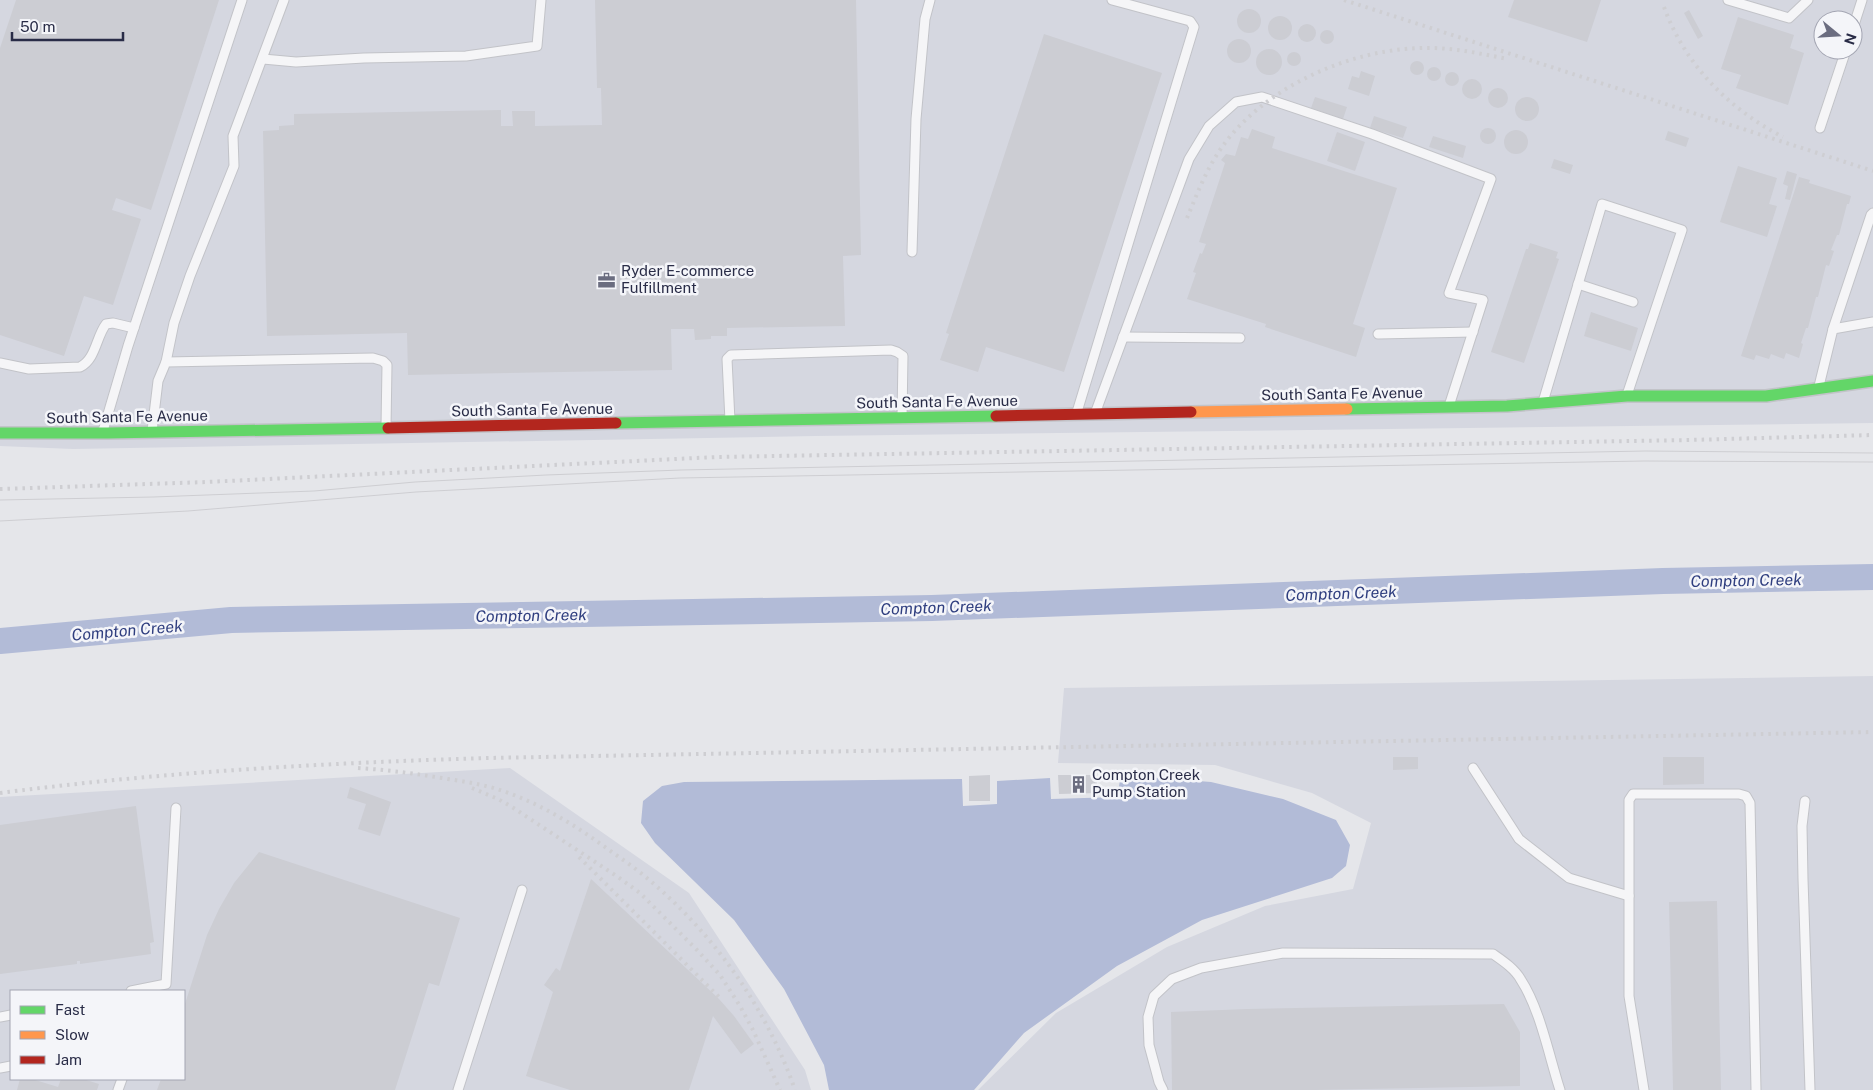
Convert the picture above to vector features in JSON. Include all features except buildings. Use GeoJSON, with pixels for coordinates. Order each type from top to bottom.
{"type":"FeatureCollection","features":[{"type":"Feature","properties":{"kind":"main road","name":"South Santa Fe Avenue"},"geometry":{"type":"LineString","coordinates":[[0,433],[386,428],[1507,406],[1627,396],[1766,396],[1873,381]]}},
{"type":"Feature","properties":{"kind":"lane"},"geometry":{"type":"LineString","coordinates":[[102,433],[134,328],[242,0]]}},
{"type":"Feature","properties":{"kind":"lane"},"geometry":{"type":"LineString","coordinates":[[152,432],[158,381],[166,362],[174,323],[190,276],[234,166],[233,136],[284,0]]}},
{"type":"Feature","properties":{"kind":"lane"},"geometry":{"type":"LineString","coordinates":[[263,59],[296,62],[364,58],[466,56],[538,46],[541,0]]}},
{"type":"Feature","properties":{"kind":"lane"},"geometry":{"type":"LineString","coordinates":[[912,252],[916,119],[925,19],[930,0]]}},
{"type":"Feature","properties":{"kind":"lane"},"geometry":{"type":"LineString","coordinates":[[1076,414],[1194,27],[1190,21],[1112,0]]}},
{"type":"Feature","properties":{"kind":"lane"},"geometry":{"type":"LineString","coordinates":[[1728,0],[1789,18],[1808,0]]}},
{"type":"Feature","properties":{"kind":"lane"},"geometry":{"type":"LineString","coordinates":[[1820,128],[1843,60]]}},
{"type":"Feature","properties":{"kind":"lane"},"geometry":{"type":"LineString","coordinates":[[1095,414],[1189,159],[1209,126],[1236,102],[1262,97],[1372,134],[1491,179],[1449,293],[1484,300],[1448,407]]}},
{"type":"Feature","properties":{"kind":"lane"},"geometry":{"type":"LineString","coordinates":[[1543,402],[1602,204],[1682,230],[1627,396]]}},
{"type":"Feature","properties":{"kind":"lane"},"geometry":{"type":"LineString","coordinates":[[1818,389],[1833,328],[1871,215],[1873,214]]}},
{"type":"Feature","properties":{"kind":"lane"},"geometry":{"type":"LineString","coordinates":[[1578,284],[1633,302]]}},
{"type":"Feature","properties":{"kind":"lane"},"geometry":{"type":"LineString","coordinates":[[1833,328],[1873,322]]}},
{"type":"Feature","properties":{"kind":"lane"},"geometry":{"type":"LineString","coordinates":[[0,363],[29,369],[80,367],[91,357],[102,329],[106,324],[113,323],[134,328]]}},
{"type":"Feature","properties":{"kind":"lane"},"geometry":{"type":"LineString","coordinates":[[1378,334],[1473,332]]}},
{"type":"Feature","properties":{"kind":"lane"},"geometry":{"type":"LineString","coordinates":[[1123,337],[1240,338]]}},
{"type":"Feature","properties":{"kind":"lane"},"geometry":{"type":"LineString","coordinates":[[730,421],[727,360],[731,355],[892,350],[903,356],[902,418]]}},
{"type":"Feature","properties":{"kind":"lane"},"geometry":{"type":"LineString","coordinates":[[166,362],[373,358],[383,361],[388,365],[386,428]]}},
{"type":"Feature","properties":{"kind":"lane"},"geometry":{"type":"LineString","coordinates":[[1473,768],[1518,839],[1569,878],[1629,896]]}},
{"type":"Feature","properties":{"kind":"lane"},"geometry":{"type":"LineString","coordinates":[[1644,1090],[1629,996],[1629,896],[1631,796],[1633,794],[1739,794],[1746,796],[1750,803],[1756,1090]]}},
{"type":"Feature","properties":{"kind":"lane"},"geometry":{"type":"LineString","coordinates":[[1804,801],[1802,826],[1803,879],[1810,1090]]}},
{"type":"Feature","properties":{"kind":"lane"},"geometry":{"type":"LineString","coordinates":[[136,990],[166,984],[176,808]]}},
{"type":"Feature","properties":{"kind":"lane"},"geometry":{"type":"LineString","coordinates":[[458,1090],[522,890]]}},
{"type":"Feature","properties":{"kind":"lane"},"geometry":{"type":"LineString","coordinates":[[1163,1090],[1158,1082],[1149,1045],[1148,1017],[1154,996],[1172,979],[1201,968],[1283,953],[1323,953],[1493,954],[1506,963],[1521,979],[1535,1008],[1560,1090]]}},
{"type":"Feature","properties":{"kind":"shaded area"},"geometry":{"type":"Polygon","coordinates":[[[0,0],[1873,0],[1873,423],[815,436],[73,449],[0,446],[0,0]]]}},
{"type":"Feature","properties":{"kind":"shaded area"},"geometry":{"type":"Polygon","coordinates":[[[1873,676],[1873,1090],[978,1090],[1056,1013],[1167,947],[1265,906],[1353,889],[1371,823],[1312,793],[1215,765],[1058,763],[1064,688],[1873,676]]]}},
{"type":"Feature","properties":{"kind":"shaded area"},"geometry":{"type":"Polygon","coordinates":[[[510,768],[689,893],[805,1070],[811,1090],[0,1090],[0,797],[510,768]]]}},
{"type":"Feature","properties":{"kind":"water"},"geometry":{"type":"Polygon","coordinates":[[[1121,775],[1211,782],[1283,799],[1336,820],[1350,845],[1346,866],[1332,878],[1202,920],[1117,966],[1024,1033],[974,1090],[829,1090],[824,1065],[784,989],[734,920],[655,843],[641,823],[643,801],[662,786],[684,782],[962,779],[963,806],[997,804],[997,781],[1050,778],[1051,799],[1117,797],[1121,775]]]}},
{"type":"Feature","properties":{"kind":"waterway","name":"Compton Creek"},"geometry":{"type":"LineString","coordinates":[[0,641],[231,620],[932,608],[1663,581],[1873,577]]}},
{"type":"Feature","properties":{"kind":"tram line"},"geometry":{"type":"LineString","coordinates":[[0,500],[314,491],[415,482],[681,470],[1645,451],[1873,453]]}},
{"type":"Feature","properties":{"kind":"tram line"},"geometry":{"type":"LineString","coordinates":[[0,521],[188,511],[416,492],[680,478],[1644,461],[1873,462]]}},
{"type":"Feature","properties":{"kind":"railway"},"geometry":{"type":"LineString","coordinates":[[1344,0],[1873,171]]}},
{"type":"Feature","properties":{"kind":"railway"},"geometry":{"type":"LineString","coordinates":[[1664,7],[1684,48],[1711,83],[1745,113],[1783,137]]}},
{"type":"Feature","properties":{"kind":"railway"},"geometry":{"type":"LineString","coordinates":[[1187,218],[1212,164],[1222,147],[1240,125],[1262,105],[1287,88],[1314,74],[1372,54],[1401,49],[1449,49],[1508,59]]}},
{"type":"Feature","properties":{"kind":"railway"},"geometry":{"type":"LineString","coordinates":[[0,489],[207,482],[717,457],[1873,435]]}},
{"type":"Feature","properties":{"kind":"railway"},"geometry":{"type":"LineString","coordinates":[[0,793],[122,779],[243,769],[487,758],[1873,732]]}},
{"type":"Feature","properties":{"kind":"railway"},"geometry":{"type":"LineString","coordinates":[[358,768],[437,777],[503,791],[556,815],[581,830],[633,867],[667,896],[691,920],[734,971],[769,1029],[795,1090]]}},
{"type":"Feature","properties":{"kind":"railway"},"geometry":{"type":"LineString","coordinates":[[472,788],[512,807],[640,893],[720,975],[753,1030],[780,1090]]}},
{"type":"Feature","properties":{"kind":"railway"},"geometry":{"type":"LineString","coordinates":[[579,857],[719,997]]}},
{"type":"Feature","properties":{"kind":"traffic: fast"},"geometry":{"type":"LineString","coordinates":[[1347,409],[1507,406],[1627,396],[1766,396],[1873,381]]}},
{"type":"Feature","properties":{"kind":"traffic: fast"},"geometry":{"type":"LineString","coordinates":[[616,423],[996,416]]}},
{"type":"Feature","properties":{"kind":"traffic: fast"},"geometry":{"type":"LineString","coordinates":[[0,433],[388,428]]}},
{"type":"Feature","properties":{"kind":"traffic: slow"},"geometry":{"type":"LineString","coordinates":[[1191,412],[1347,409]]}},
{"type":"Feature","properties":{"kind":"traffic: jam"},"geometry":{"type":"LineString","coordinates":[[996,416],[1191,412]]}},
{"type":"Feature","properties":{"kind":"traffic: jam"},"geometry":{"type":"LineString","coordinates":[[388,428],[616,423]]}},
{"type":"Feature","properties":{"kind":"place","name":"Ryder E-commerce Fulfillment"},"geometry":{"type":"Point","coordinates":[607,280]}},
{"type":"Feature","properties":{"kind":"place","name":"Compton Creek Pump Station"},"geometry":{"type":"Point","coordinates":[1078,784]}}]}
